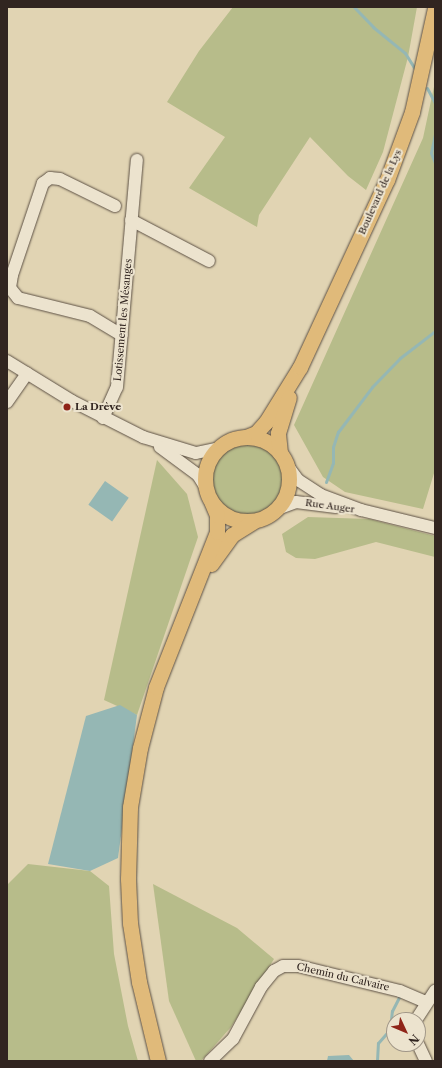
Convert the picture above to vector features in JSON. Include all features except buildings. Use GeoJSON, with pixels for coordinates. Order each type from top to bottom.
{"type":"FeatureCollection","features":[{"type":"Feature","properties":{"kind":"main road","name":"Boulevard de la Lys"},"geometry":{"type":"LineString","coordinates":[[284,459],[277,440],[279,425],[300,367],[397,156],[421,78],[435,8]]}},
{"type":"Feature","properties":{"kind":"main road","name":"Boulevard de la Lys"},"geometry":{"type":"LineString","coordinates":[[246,437],[256,433],[266,422],[300,367]]}},
{"type":"Feature","properties":{"kind":"main road"},"geometry":{"type":"LineString","coordinates":[[158,1061],[146,1013],[130,917],[128,878],[130,807],[150,708],[163,667],[189,606],[217,532],[217,515],[206,488],[208,464],[219,448],[232,440],[246,437],[265,441],[284,459],[288,491],[277,509],[269,516],[241,527],[228,540],[189,606]]}},
{"type":"Feature","properties":{"kind":"main road"},"geometry":{"type":"LineString","coordinates":[[212,503],[219,511],[233,519],[254,521]]}},
{"type":"Feature","properties":{"kind":"main road"},"geometry":{"type":"LineString","coordinates":[[146,1013],[164,1061]]}},
{"type":"Feature","properties":{"kind":"street","name":"Lotissement les Mésanges"},"geometry":{"type":"LineString","coordinates":[[103,418],[117,387],[137,160]]}},
{"type":"Feature","properties":{"kind":"street"},"geometry":{"type":"LineString","coordinates":[[115,206],[60,179],[50,178],[43,183],[12,276],[10,288],[18,298],[90,316],[122,335]]}},
{"type":"Feature","properties":{"kind":"street"},"geometry":{"type":"LineString","coordinates":[[131,220],[209,261]]}},
{"type":"Feature","properties":{"kind":"street"},"geometry":{"type":"LineString","coordinates":[[7,361],[103,418],[143,437],[196,454],[219,448]]}},
{"type":"Feature","properties":{"kind":"street"},"geometry":{"type":"LineString","coordinates":[[7,402],[27,373]]}},
{"type":"Feature","properties":{"kind":"street"},"geometry":{"type":"LineString","coordinates":[[143,437],[191,470],[206,488]]}},
{"type":"Feature","properties":{"kind":"street","name":"Rue Auger"},"geometry":{"type":"LineString","coordinates":[[284,459],[298,480],[312,490],[361,510]]}},
{"type":"Feature","properties":{"kind":"street","name":"Rue Auger"},"geometry":{"type":"LineString","coordinates":[[277,509],[296,502],[361,510],[435,528]]}},
{"type":"Feature","properties":{"kind":"street","name":"Chemin du Calvaire"},"geometry":{"type":"LineString","coordinates":[[210,1061],[233,1039],[259,990],[271,974],[283,966],[298,966],[389,988],[426,1002]]}},
{"type":"Feature","properties":{"kind":"street"},"geometry":{"type":"LineString","coordinates":[[420,1012],[435,991]]}},
{"type":"Feature","properties":{"kind":"green space"},"geometry":{"type":"Polygon","coordinates":[[[233,7],[417,7],[408,57],[383,152],[366,190],[348,176],[310,137],[259,215],[257,227],[189,188],[225,137],[167,102],[199,51],[233,7]]]}},
{"type":"Feature","properties":{"kind":"green space"},"geometry":{"type":"Polygon","coordinates":[[[435,82],[435,470],[423,509],[345,492],[323,477],[294,425],[423,138],[435,82]]]}},
{"type":"Feature","properties":{"kind":"green space"},"geometry":{"type":"Polygon","coordinates":[[[248,443],[268,449],[278,459],[284,479],[278,499],[268,509],[248,515],[228,509],[218,499],[212,479],[218,459],[228,449],[248,443]]]}},
{"type":"Feature","properties":{"kind":"green space"},"geometry":{"type":"Polygon","coordinates":[[[157,460],[187,494],[198,537],[137,715],[104,700],[157,460]]]}},
{"type":"Feature","properties":{"kind":"green space"},"geometry":{"type":"Polygon","coordinates":[[[308,517],[369,519],[435,536],[435,557],[376,542],[315,559],[296,558],[286,552],[282,534],[308,517]]]}},
{"type":"Feature","properties":{"kind":"green space"},"geometry":{"type":"Polygon","coordinates":[[[28,864],[90,871],[109,886],[114,954],[128,1026],[138,1061],[7,1061],[7,885],[28,864]]]}},
{"type":"Feature","properties":{"kind":"green space"},"geometry":{"type":"Polygon","coordinates":[[[153,884],[237,928],[274,959],[231,1027],[201,1061],[196,1061],[169,1001],[153,884]]]}},
{"type":"Feature","properties":{"kind":"water"},"geometry":{"type":"Polygon","coordinates":[[[105,481],[129,498],[112,521],[88,505],[105,481]]]}},
{"type":"Feature","properties":{"kind":"water"},"geometry":{"type":"Polygon","coordinates":[[[120,705],[137,715],[118,858],[90,871],[48,864],[86,716],[120,705]]]}},
{"type":"Feature","properties":{"kind":"water"},"geometry":{"type":"Polygon","coordinates":[[[349,1055],[354,1061],[327,1061],[328,1056],[349,1055]]]}},
{"type":"Feature","properties":{"kind":"waterway"},"geometry":{"type":"LineString","coordinates":[[354,7],[373,27],[405,53],[415,69]]}},
{"type":"Feature","properties":{"kind":"waterway"},"geometry":{"type":"LineString","coordinates":[[427,88],[435,103]]}},
{"type":"Feature","properties":{"kind":"waterway"},"geometry":{"type":"LineString","coordinates":[[435,134],[431,153],[435,163]]}},
{"type":"Feature","properties":{"kind":"waterway"},"geometry":{"type":"LineString","coordinates":[[326,482],[333,463],[333,447],[338,432],[372,387],[400,358],[435,331]]}},
{"type":"Feature","properties":{"kind":"waterway"},"geometry":{"type":"LineString","coordinates":[[377,1061],[378,1043],[390,1029],[392,1011],[399,997]]}},
{"type":"Feature","properties":{"kind":"place","name":"La Drève"},"geometry":{"type":"Point","coordinates":[67,407]}}]}
